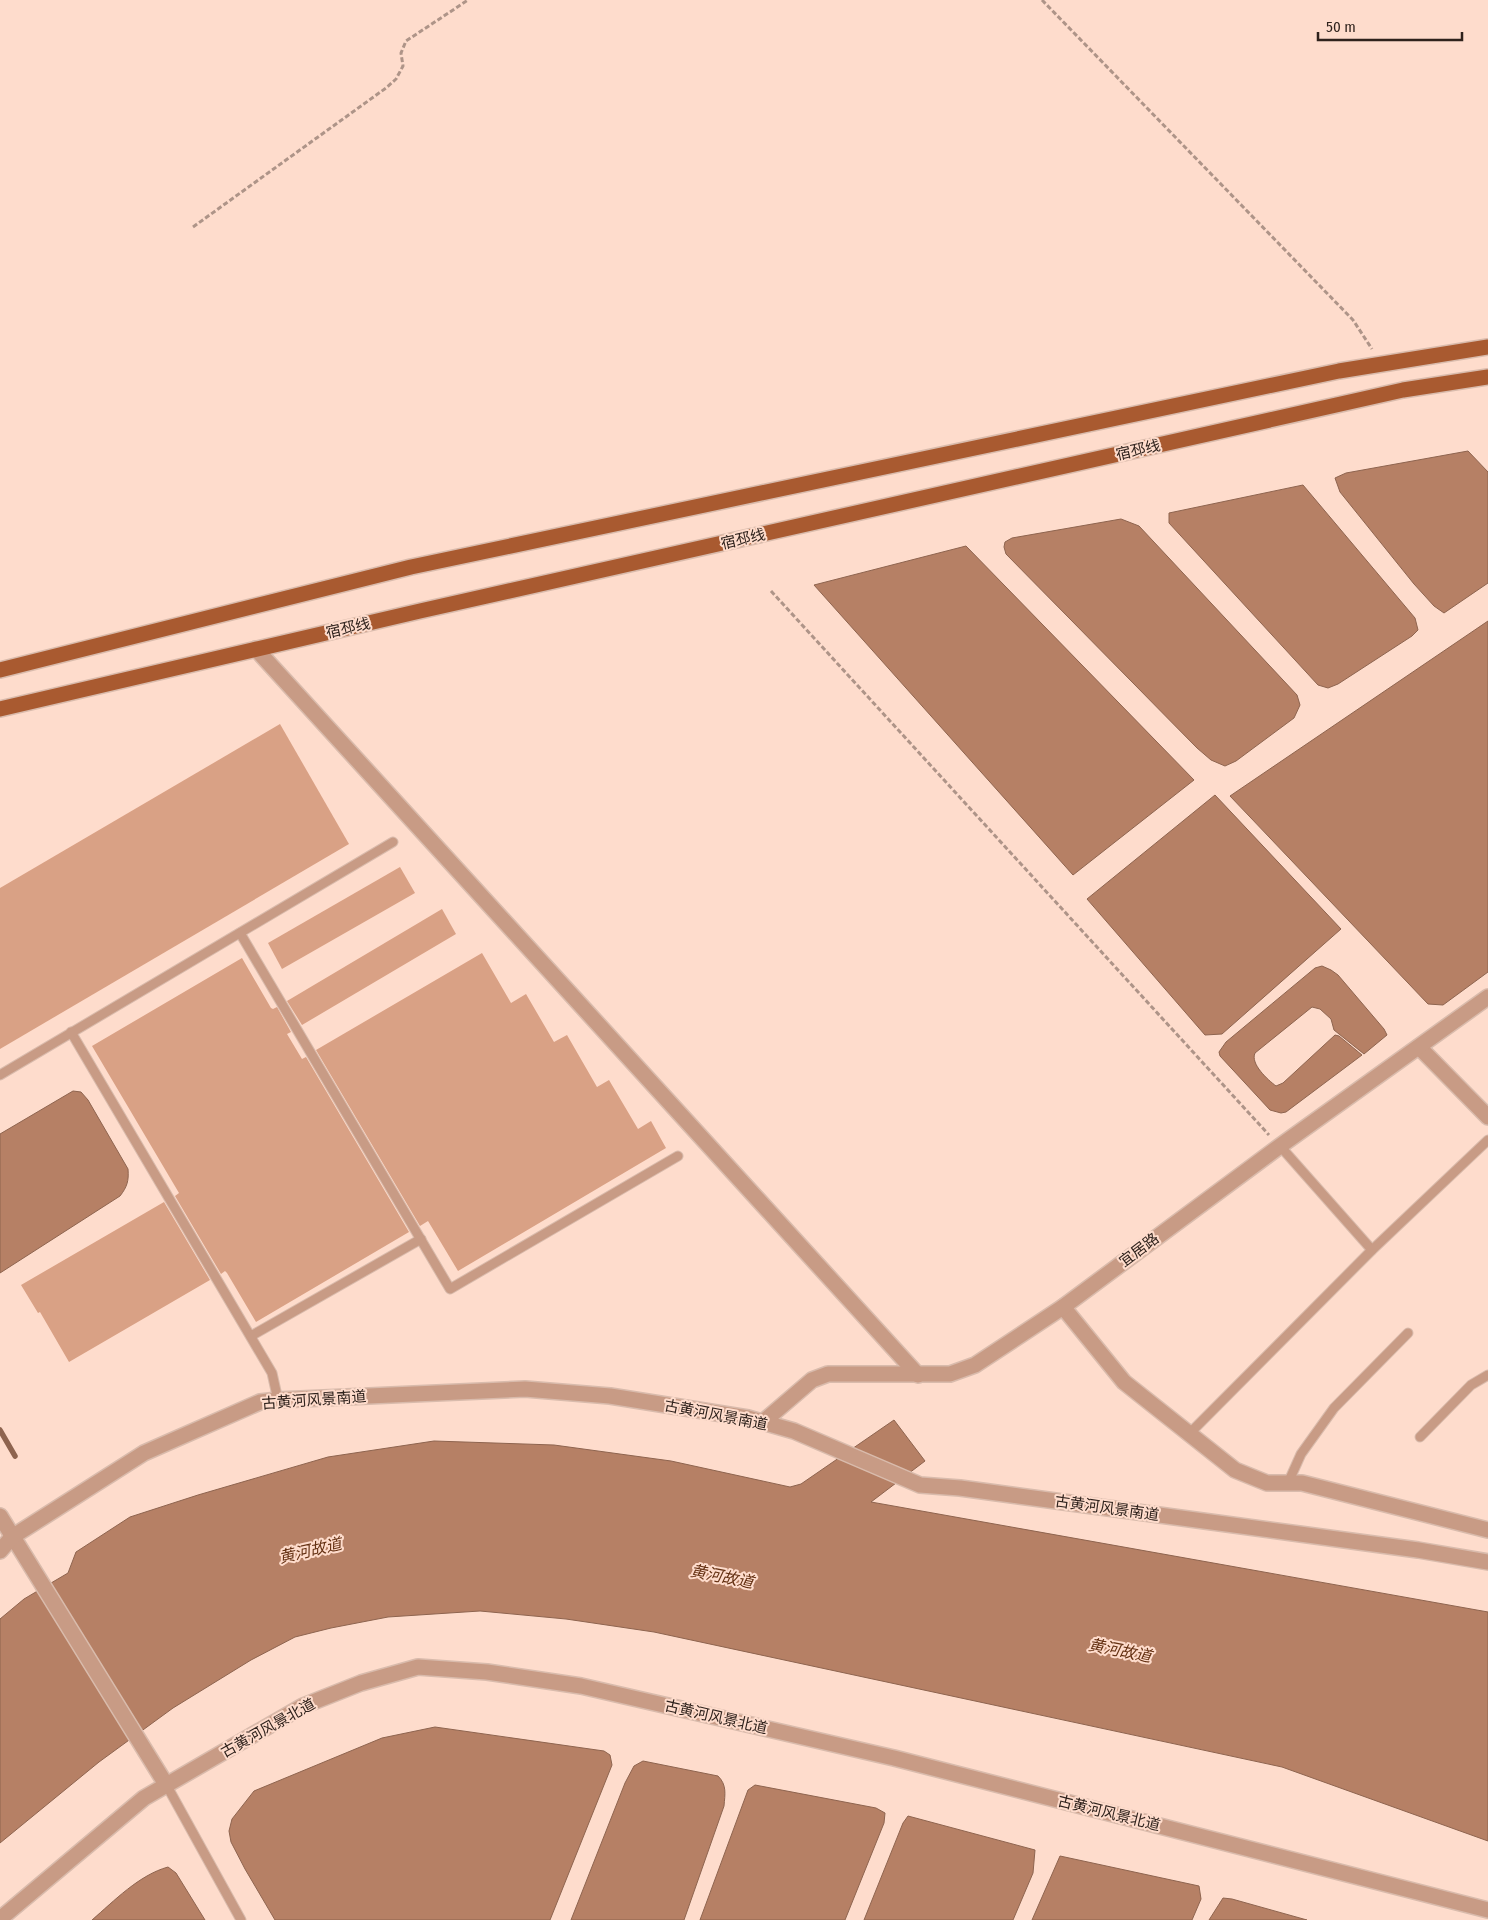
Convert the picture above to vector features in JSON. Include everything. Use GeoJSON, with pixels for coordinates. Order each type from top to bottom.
{"type":"FeatureCollection","features":[{"type":"Feature","properties":{"kind":"main road"},"geometry":{"type":"LineString","coordinates":[[0,670],[411,567],[1339,371],[1488,347]]}},
{"type":"Feature","properties":{"kind":"main road","name":"宿邳线"},"geometry":{"type":"LineString","coordinates":[[0,709],[256,649],[1403,390],[1488,377]]}},
{"type":"Feature","properties":{"kind":"street"},"geometry":{"type":"LineString","coordinates":[[256,649],[918,1374]]}},
{"type":"Feature","properties":{"kind":"street","name":"宜居路"},"geometry":{"type":"LineString","coordinates":[[763,1422],[812,1380],[828,1374],[950,1374],[975,1365],[1063,1307],[1280,1146],[1488,998]]}},
{"type":"Feature","properties":{"kind":"street"},"geometry":{"type":"LineString","coordinates":[[1419,1047],[1488,1117]]}},
{"type":"Feature","properties":{"kind":"street"},"geometry":{"type":"LineString","coordinates":[[1063,1307],[1124,1382],[1235,1470],[1267,1484],[1302,1483],[1488,1530]]}},
{"type":"Feature","properties":{"kind":"street","name":"古黄河风景南道"},"geometry":{"type":"LineString","coordinates":[[0,1551],[16,1543],[144,1453],[260,1402],[525,1388],[610,1396],[748,1418],[794,1431],[920,1485],[960,1488],[1418,1550],[1488,1562]]}},
{"type":"Feature","properties":{"kind":"street"},"geometry":{"type":"LineString","coordinates":[[0,1516],[167,1786]]}},
{"type":"Feature","properties":{"kind":"street","name":"古黄河风景北道"},"geometry":{"type":"LineString","coordinates":[[0,1919],[144,1798],[303,1706],[360,1683],[418,1667],[487,1672],[580,1686],[894,1758],[1488,1910]]}},
{"type":"Feature","properties":{"kind":"lane"},"geometry":{"type":"LineString","coordinates":[[0,1074],[393,842]]}},
{"type":"Feature","properties":{"kind":"lane"},"geometry":{"type":"LineString","coordinates":[[240,933],[450,1289],[678,1156]]}},
{"type":"Feature","properties":{"kind":"lane"},"geometry":{"type":"LineString","coordinates":[[71,1032],[272,1373],[278,1400]]}},
{"type":"Feature","properties":{"kind":"lane"},"geometry":{"type":"LineString","coordinates":[[1189,1434],[1372,1250],[1488,1140]]}},
{"type":"Feature","properties":{"kind":"lane"},"geometry":{"type":"LineString","coordinates":[[1280,1146],[1372,1250]]}},
{"type":"Feature","properties":{"kind":"lane"},"geometry":{"type":"LineString","coordinates":[[251,1336],[421,1239]]}},
{"type":"Feature","properties":{"kind":"lane"},"geometry":{"type":"LineString","coordinates":[[1288,1483],[1300,1454],[1334,1408],[1408,1333]]}},
{"type":"Feature","properties":{"kind":"lane"},"geometry":{"type":"LineString","coordinates":[[1420,1437],[1471,1385],[1488,1375]]}},
{"type":"Feature","properties":{"kind":"lane"},"geometry":{"type":"LineString","coordinates":[[167,1786],[241,1920]]}},
{"type":"Feature","properties":{"kind":"path"},"geometry":{"type":"LineString","coordinates":[[193,228],[386,88],[396,79],[403,66],[401,53],[406,41],[468,0]]}},
{"type":"Feature","properties":{"kind":"path"},"geometry":{"type":"LineString","coordinates":[[1042,0],[1353,320],[1382,364]]}},
{"type":"Feature","properties":{"kind":"path"},"geometry":{"type":"LineString","coordinates":[[771,591],[1280,1146]]}},
{"type":"Feature","properties":{"kind":"water"},"geometry":{"type":"Polygon","coordinates":[[[1468,451],[1488,472],[1488,583],[1444,613],[1434,606],[1414,584],[1340,492],[1335,478],[1346,473],[1468,451]]]}},
{"type":"Feature","properties":{"kind":"water"},"geometry":{"type":"Polygon","coordinates":[[[1303,485],[1415,618],[1418,630],[1412,636],[1338,684],[1328,688],[1318,685],[1169,523],[1169,513],[1303,485]]]}},
{"type":"Feature","properties":{"kind":"water"},"geometry":{"type":"Polygon","coordinates":[[[1121,519],[1139,526],[1297,695],[1300,705],[1294,718],[1236,761],[1225,766],[1211,760],[1197,748],[1006,554],[1004,547],[1005,542],[1012,538],[1121,519]]]}},
{"type":"Feature","properties":{"kind":"water"},"geometry":{"type":"Polygon","coordinates":[[[966,546],[1194,780],[1073,875],[814,585],[966,546]]]}},
{"type":"Feature","properties":{"kind":"water"},"geometry":{"type":"Polygon","coordinates":[[[1488,621],[1488,972],[1443,1005],[1428,1004],[1230,796],[1488,621]]]}},
{"type":"Feature","properties":{"kind":"water"},"geometry":{"type":"Polygon","coordinates":[[[1215,795],[1341,929],[1222,1034],[1205,1035],[1087,899],[1215,795]]]}},
{"type":"Feature","properties":{"kind":"water"},"geometry":{"type":"Polygon","coordinates":[[[1322,966],[1338,975],[1387,1035],[1364,1054],[1334,1030],[1331,1019],[1320,1009],[1312,1007],[1255,1053],[1254,1057],[1257,1067],[1269,1080],[1276,1086],[1283,1083],[1335,1035],[1339,1036],[1362,1055],[1286,1112],[1281,1113],[1270,1110],[1220,1056],[1219,1052],[1226,1042],[1315,968],[1322,966]]]}},
{"type":"Feature","properties":{"kind":"water"},"geometry":{"type":"Polygon","coordinates":[[[73,1091],[81,1092],[88,1100],[128,1169],[126,1187],[120,1196],[0,1273],[0,1134],[73,1091]]]}},
{"type":"Feature","properties":{"kind":"water","name":"黄河故道"},"geometry":{"type":"Polygon","coordinates":[[[894,1420],[925,1461],[871,1502],[1488,1612],[1488,1841],[1282,1767],[654,1632],[566,1619],[480,1611],[388,1617],[295,1637],[251,1660],[173,1708],[99,1762],[0,1843],[0,1619],[24,1599],[68,1573],[76,1552],[130,1517],[328,1457],[434,1441],[554,1445],[671,1461],[790,1487],[801,1484],[894,1420]]]}},
{"type":"Feature","properties":{"kind":"water"},"geometry":{"type":"Polygon","coordinates":[[[435,1727],[604,1751],[610,1755],[612,1765],[550,1920],[275,1920],[231,1842],[229,1831],[232,1819],[254,1791],[382,1738],[435,1727]]]}},
{"type":"Feature","properties":{"kind":"water"},"geometry":{"type":"Polygon","coordinates":[[[643,1761],[718,1776],[724,1786],[724,1806],[684,1920],[571,1920],[625,1783],[634,1766],[643,1761]]]}},
{"type":"Feature","properties":{"kind":"water"},"geometry":{"type":"Polygon","coordinates":[[[755,1785],[876,1808],[885,1813],[884,1823],[845,1920],[700,1920],[748,1790],[755,1785]]]}},
{"type":"Feature","properties":{"kind":"water"},"geometry":{"type":"Polygon","coordinates":[[[908,1816],[1035,1850],[1033,1873],[1013,1920],[864,1920],[903,1823],[908,1816]]]}},
{"type":"Feature","properties":{"kind":"water"},"geometry":{"type":"Polygon","coordinates":[[[1060,1856],[1199,1886],[1201,1899],[1192,1920],[1032,1920],[1060,1856]]]}},
{"type":"Feature","properties":{"kind":"water"},"geometry":{"type":"Polygon","coordinates":[[[168,1867],[176,1873],[205,1920],[92,1920],[137,1882],[168,1867]]]}},
{"type":"Feature","properties":{"kind":"water"},"geometry":{"type":"Polygon","coordinates":[[[1223,1898],[1232,1899],[1307,1920],[1209,1920],[1223,1898]]]}},
{"type":"Feature","properties":{"kind":"building"},"geometry":{"type":"Polygon","coordinates":[[[280,724],[349,844],[0,1049],[0,888],[280,724]]]}},
{"type":"Feature","properties":{"kind":"building"},"geometry":{"type":"Polygon","coordinates":[[[400,867],[415,893],[282,969],[268,943],[400,867]]]}},
{"type":"Feature","properties":{"kind":"building"},"geometry":{"type":"Polygon","coordinates":[[[442,909],[456,934],[302,1025],[287,1001],[442,909]]]}},
{"type":"Feature","properties":{"kind":"building"},"geometry":{"type":"Polygon","coordinates":[[[482,953],[511,1003],[526,994],[554,1042],[567,1035],[597,1087],[609,1080],[638,1129],[651,1121],[666,1148],[458,1271],[428,1221],[420,1226],[316,1050],[482,953]]]}},
{"type":"Feature","properties":{"kind":"building"},"geometry":{"type":"Polygon","coordinates":[[[242,958],[271,1008],[277,1007],[291,1032],[287,1034],[302,1059],[306,1057],[409,1232],[256,1322],[227,1273],[225,1271],[221,1274],[175,1196],[179,1193],[92,1046],[242,958]]]}},
{"type":"Feature","properties":{"kind":"building"},"geometry":{"type":"Polygon","coordinates":[[[164,1202],[210,1280],[69,1362],[40,1312],[38,1313],[21,1285],[164,1202]]]}},
{"type":"Feature","properties":{"kind":"waterway"},"geometry":{"type":"LineString","coordinates":[[0,1430],[15,1456]]}}]}
